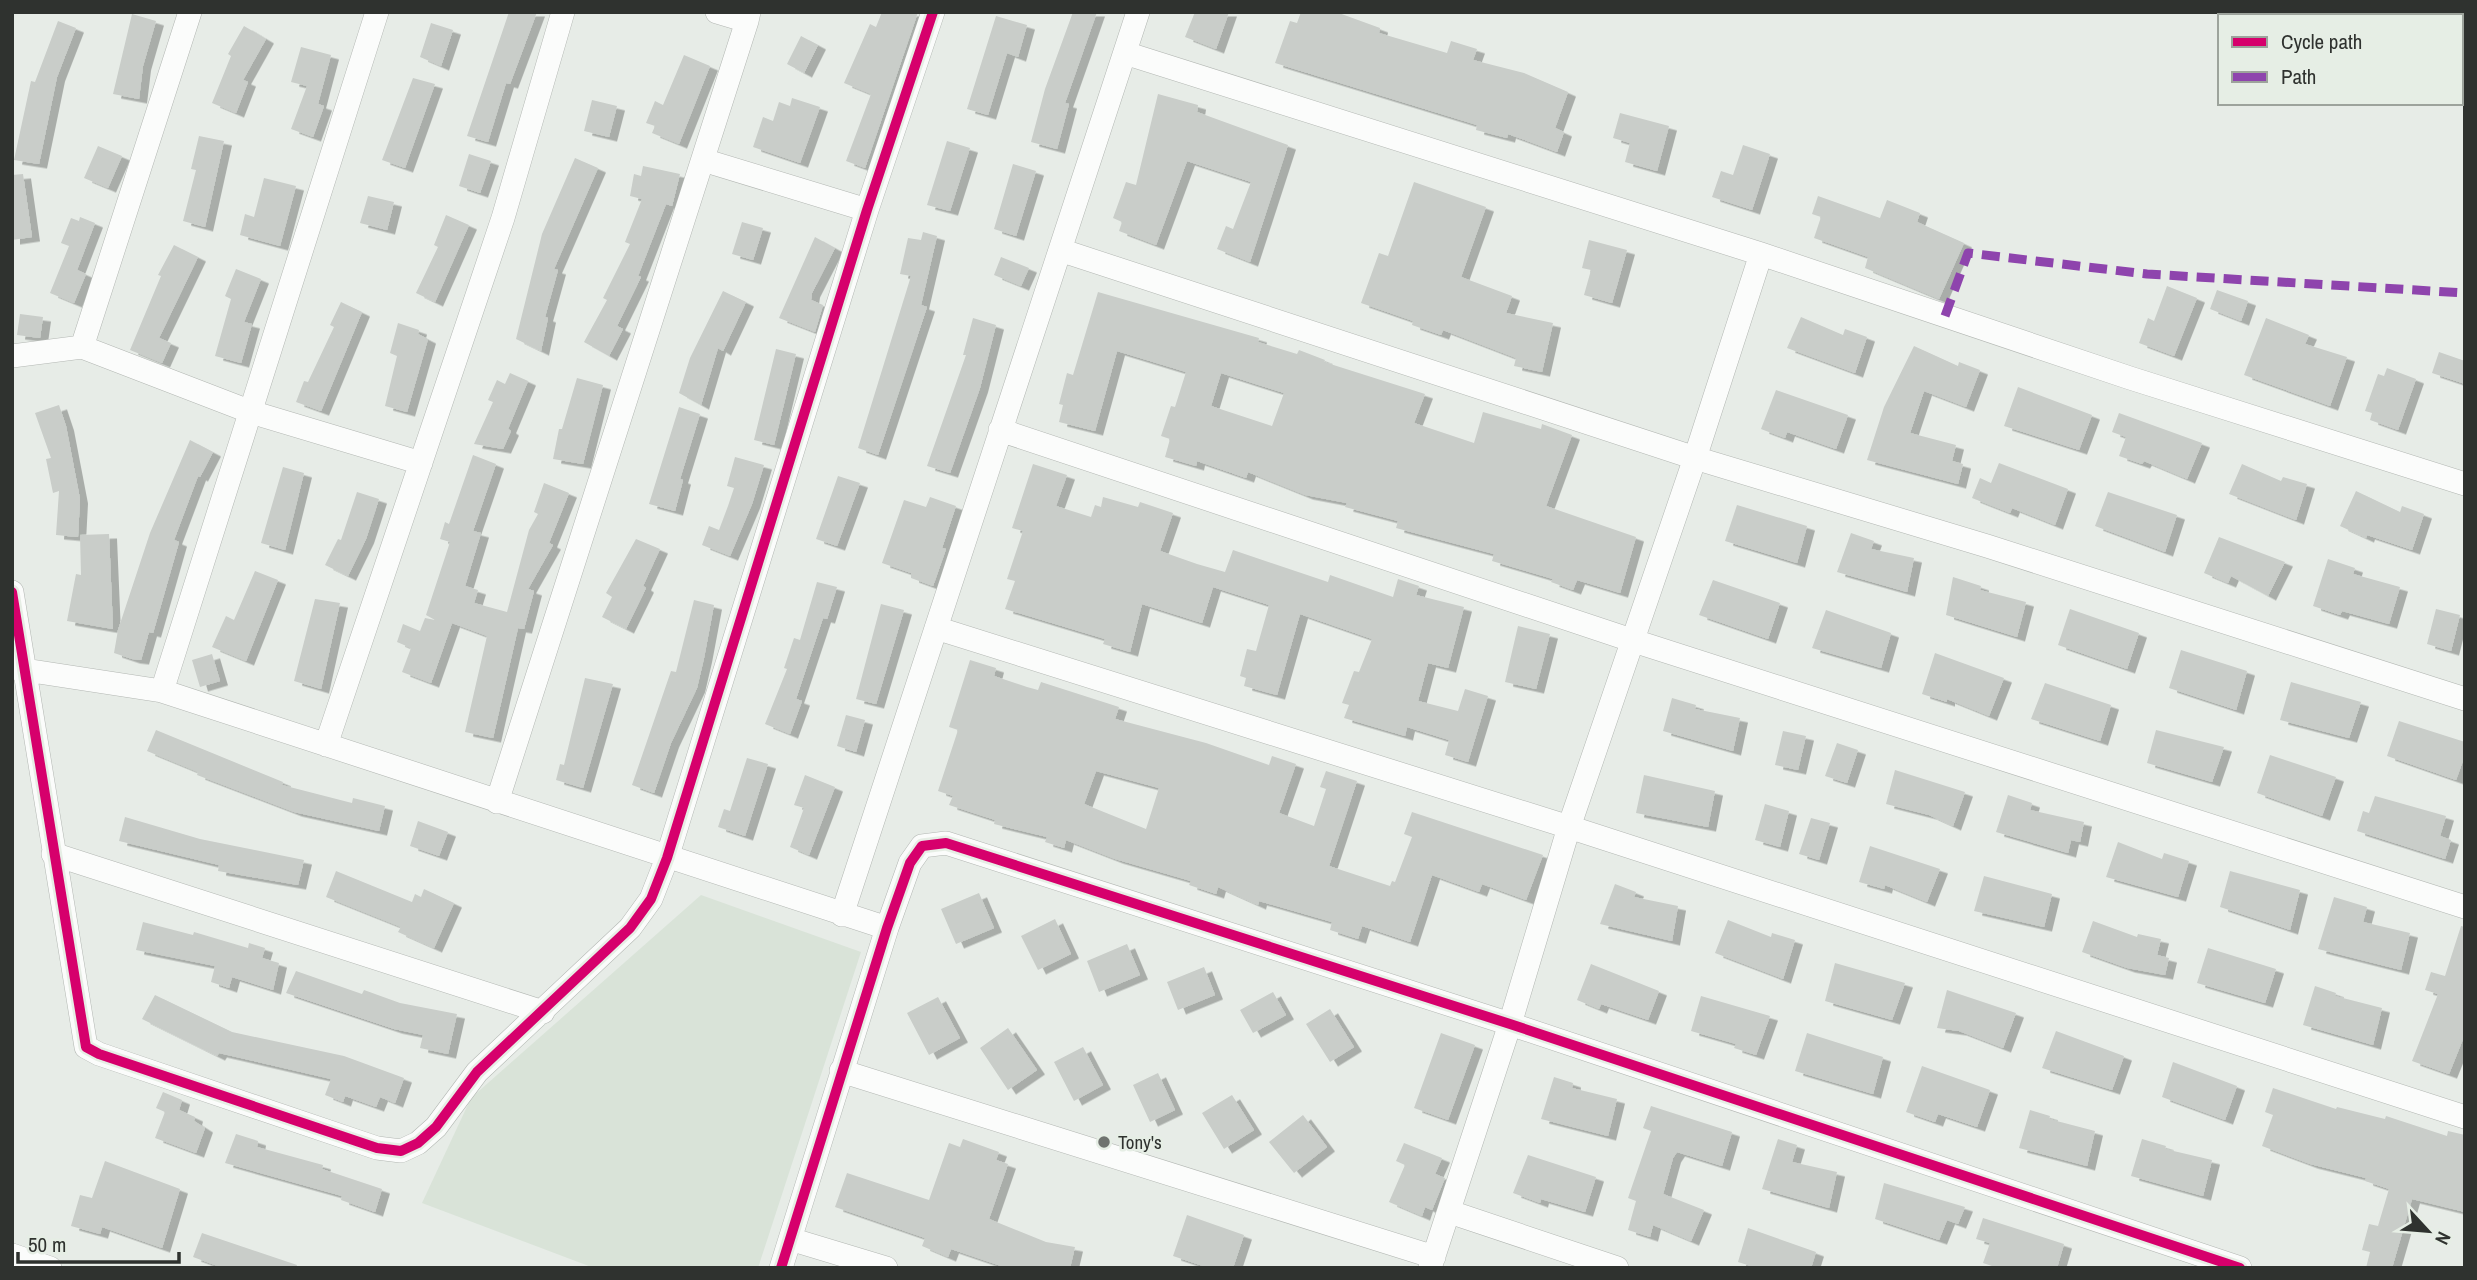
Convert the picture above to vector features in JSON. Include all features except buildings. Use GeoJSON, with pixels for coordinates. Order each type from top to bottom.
{"type":"FeatureCollection","features":[{"type":"Feature","properties":{"kind":"street"},"geometry":{"type":"LineString","coordinates":[[82,347],[190,12]]}},
{"type":"Feature","properties":{"kind":"street"},"geometry":{"type":"LineString","coordinates":[[162,691],[377,12]]}},
{"type":"Feature","properties":{"kind":"street"},"geometry":{"type":"LineString","coordinates":[[326,745],[503,218],[563,12]]}},
{"type":"Feature","properties":{"kind":"street"},"geometry":{"type":"LineString","coordinates":[[498,802],[748,16],[718,12]]}},
{"type":"Feature","properties":{"kind":"street"},"geometry":{"type":"LineString","coordinates":[[12,592],[18,668],[86,1047],[99,1054],[377,1148],[401,1151],[418,1143],[436,1127],[477,1072],[630,928],[651,899],[667,858],[867,209],[933,12]]}},
{"type":"Feature","properties":{"kind":"street"},"geometry":{"type":"LineString","coordinates":[[842,915],[1138,12]]}},
{"type":"Feature","properties":{"kind":"street"},"geometry":{"type":"LineString","coordinates":[[1125,53],[1761,254],[2130,378],[2465,484]]}},
{"type":"Feature","properties":{"kind":"street"},"geometry":{"type":"LineString","coordinates":[[703,160],[867,209]]}},
{"type":"Feature","properties":{"kind":"street"},"geometry":{"type":"LineString","coordinates":[[1060,250],[1695,458],[1987,546],[2465,699]]}},
{"type":"Feature","properties":{"kind":"street"},"geometry":{"type":"LineString","coordinates":[[841,1071],[1432,1262],[1510,1024],[1569,827],[1695,458],[1761,254]]}},
{"type":"Feature","properties":{"kind":"street"},"geometry":{"type":"LineString","coordinates":[[12,356],[82,347],[251,412],[421,463]]}},
{"type":"Feature","properties":{"kind":"street"},"geometry":{"type":"LineString","coordinates":[[1000,430],[1634,640],[2465,907]]}},
{"type":"Feature","properties":{"kind":"street"},"geometry":{"type":"LineString","coordinates":[[936,628],[1569,827],[2465,1117]]}},
{"type":"Feature","properties":{"kind":"street"},"geometry":{"type":"LineString","coordinates":[[18,668],[162,691],[887,928]]}},
{"type":"Feature","properties":{"kind":"street"},"geometry":{"type":"LineString","coordinates":[[781,1268],[841,1071],[910,863],[922,846],[946,843],[1510,1024],[2240,1268]]}},
{"type":"Feature","properties":{"kind":"street"},"geometry":{"type":"LineString","coordinates":[[53,854],[543,1012]]}},
{"type":"Feature","properties":{"kind":"street"},"geometry":{"type":"LineString","coordinates":[[1450,1212],[1617,1268]]}},
{"type":"Feature","properties":{"kind":"street"},"geometry":{"type":"LineString","coordinates":[[790,1239],[886,1268]]}},
{"type":"Feature","properties":{"kind":"street"},"geometry":{"type":"LineString","coordinates":[[12,1255],[50,1268]]}},
{"type":"Feature","properties":{"kind":"shaded area"},"geometry":{"type":"Polygon","coordinates":[[[701,895],[861,952],[758,1268],[594,1268],[422,1203],[471,1098],[701,895]]]}},
{"type":"Feature","properties":{"kind":"marked path"},"geometry":{"type":"LineString","coordinates":[[1945,316],[1968,253],[2147,274],[2465,293]]}},
{"type":"Feature","properties":{"kind":"cycle path"},"geometry":{"type":"LineString","coordinates":[[12,592],[86,1047],[99,1054],[377,1148],[401,1151],[418,1143],[436,1127],[477,1072],[630,928],[651,899],[667,858],[867,210],[933,12]]}},
{"type":"Feature","properties":{"kind":"cycle path"},"geometry":{"type":"LineString","coordinates":[[781,1268],[887,928],[910,863],[922,846],[946,843],[1510,1024],[2240,1268]]}},
{"type":"Feature","properties":{"kind":"place","name":"Tony's"},"geometry":{"type":"Point","coordinates":[1104,1142]}}]}
